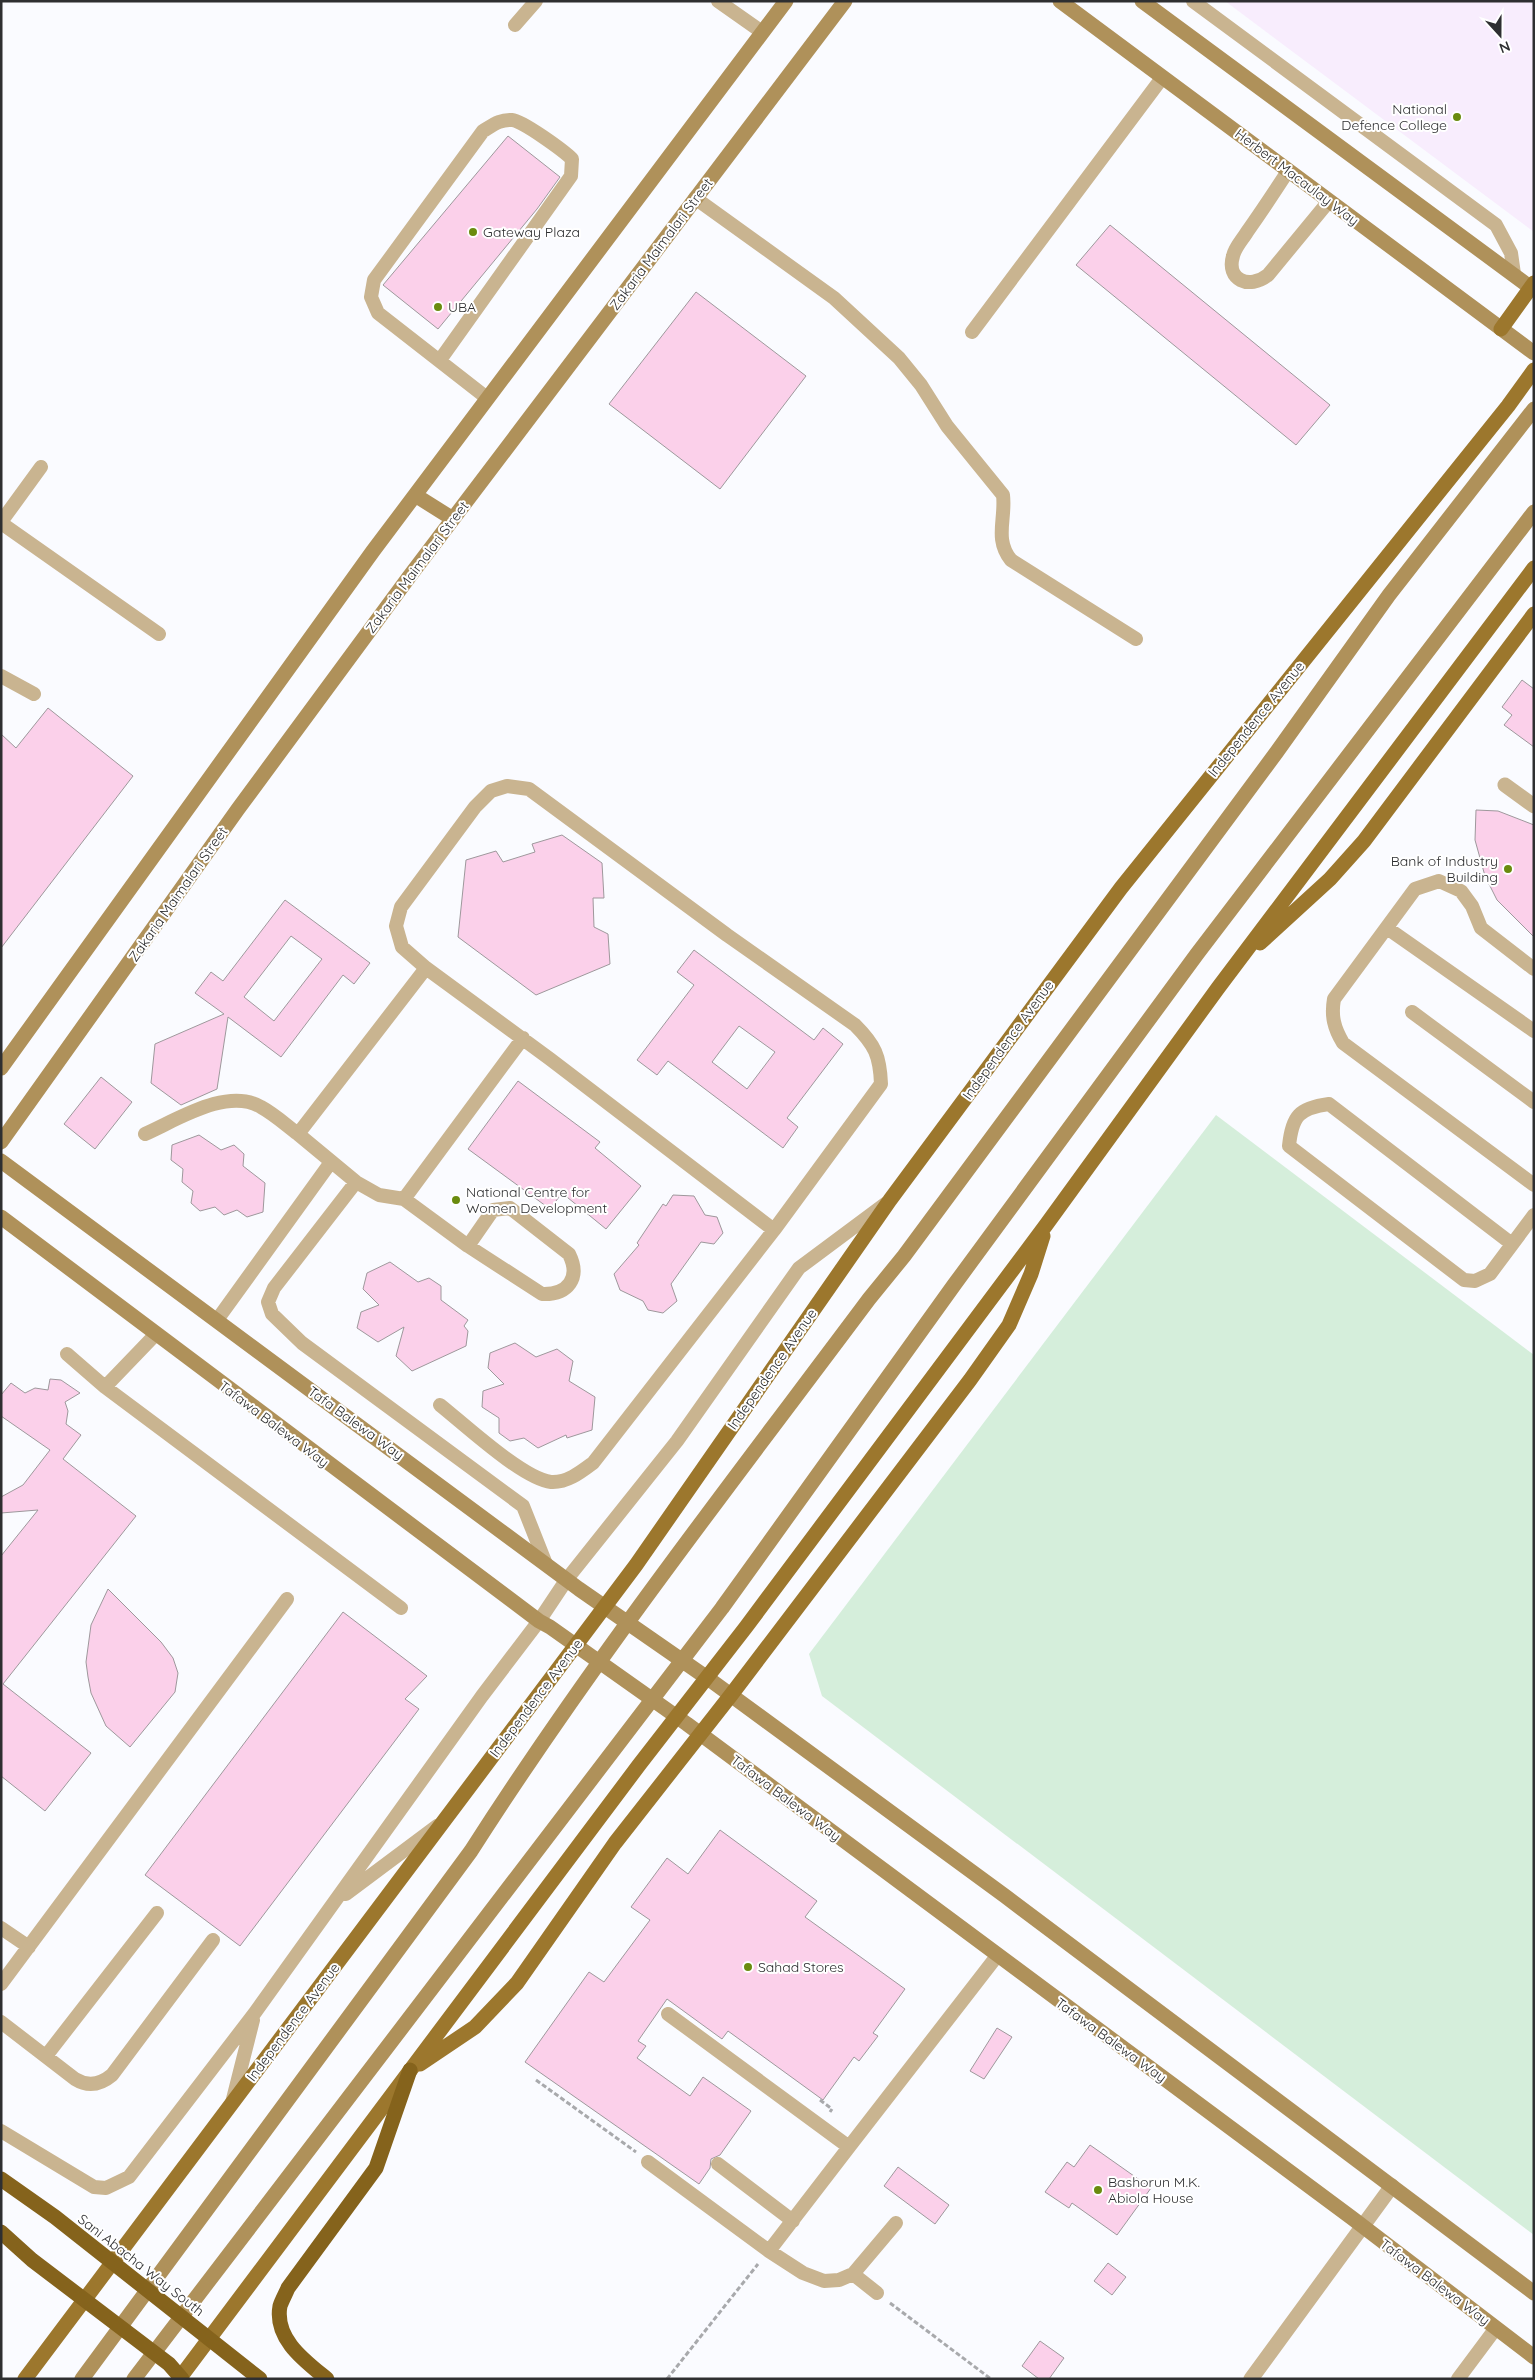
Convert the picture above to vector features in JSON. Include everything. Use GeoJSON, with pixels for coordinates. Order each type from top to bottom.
{"type":"FeatureCollection","features":[{"type":"Feature","properties":{"kind":"highway"},"geometry":{"type":"LineString","coordinates":[[327,2379],[303,2360],[290,2345],[282,2330],[280,2306],[288,2288],[376,2168],[410,2070]]}},
{"type":"Feature","properties":{"kind":"highway","name":"Sani Abacha Way South"},"geometry":{"type":"LineString","coordinates":[[1,2179],[55,2218],[260,2379]]}},
{"type":"Feature","properties":{"kind":"highway"},"geometry":{"type":"LineString","coordinates":[[1,2232],[32,2260],[169,2364],[180,2379]]}},
{"type":"Feature","properties":{"kind":"main road"},"geometry":{"type":"LineString","coordinates":[[1,1068],[199,790],[373,551],[786,1]]}},
{"type":"Feature","properties":{"kind":"main road","name":"Zakaria Maimalari Street"},"geometry":{"type":"LineString","coordinates":[[1,1142],[238,809],[409,577],[845,1]]}},
{"type":"Feature","properties":{"kind":"main road","name":"Herbert Macaulay Way"},"geometry":{"type":"LineString","coordinates":[[1060,1],[1534,353]]}},
{"type":"Feature","properties":{"kind":"main road"},"geometry":{"type":"LineString","coordinates":[[1142,1],[1533,287],[1506,332]]}},
{"type":"Feature","properties":{"kind":"main road","name":"Independence Avenue"},"geometry":{"type":"LineString","coordinates":[[24,2379],[636,1565],[890,1200],[1120,888],[1508,406],[1534,370]]}},
{"type":"Feature","properties":{"kind":"main road"},"geometry":{"type":"LineString","coordinates":[[82,2379],[471,1851],[516,1781],[585,1682],[869,1299],[904,1256],[1390,595],[1534,409]]}},
{"type":"Feature","properties":{"kind":"main road"},"geometry":{"type":"LineString","coordinates":[[415,495],[453,519]]}},
{"type":"Feature","properties":{"kind":"main road"},"geometry":{"type":"LineString","coordinates":[[134,2379],[722,1608],[954,1285],[1197,954],[1534,512]]}},
{"type":"Feature","properties":{"kind":"main road"},"geometry":{"type":"LineString","coordinates":[[180,2379],[639,1765],[746,1627],[986,1306],[1218,988],[1534,568]]}},
{"type":"Feature","properties":{"kind":"main road"},"geometry":{"type":"LineString","coordinates":[[1239,960],[1330,879],[1364,841],[1534,614]]}},
{"type":"Feature","properties":{"kind":"main road","name":"Tafa Balewa Way"},"geometry":{"type":"LineString","coordinates":[[1,1161],[567,1578],[579,1589],[713,1682],[1005,1896],[1534,2293]]}},
{"type":"Feature","properties":{"kind":"main road","name":"Tafawa Balewa Way"},"geometry":{"type":"LineString","coordinates":[[1,1217],[155,1335],[544,1624],[687,1724],[1363,2227],[1534,2357]]}},
{"type":"Feature","properties":{"kind":"main road"},"geometry":{"type":"LineString","coordinates":[[410,2070],[475,2026],[517,1983],[614,1843],[731,1695],[970,1380],[1009,1325],[1031,1274],[1046,1225]]}},
{"type":"Feature","properties":{"kind":"street"},"geometry":{"type":"LineString","coordinates":[[1506,785],[1534,806]]}},
{"type":"Feature","properties":{"kind":"street"},"geometry":{"type":"LineString","coordinates":[[1251,2379],[1392,2186]]}},
{"type":"Feature","properties":{"kind":"lane"},"geometry":{"type":"LineString","coordinates":[[515,25],[536,1]]}},
{"type":"Feature","properties":{"kind":"lane"},"geometry":{"type":"LineString","coordinates":[[718,1],[762,32]]}},
{"type":"Feature","properties":{"kind":"lane"},"geometry":{"type":"LineString","coordinates":[[1193,1],[1496,224],[1511,253],[1514,274]]}},
{"type":"Feature","properties":{"kind":"lane"},"geometry":{"type":"LineString","coordinates":[[972,332],[1162,78]]}},
{"type":"Feature","properties":{"kind":"lane"},"geometry":{"type":"LineString","coordinates":[[440,360],[571,176],[572,159],[564,150],[514,120],[500,121],[484,131],[374,280],[371,296],[378,313],[487,398]]}},
{"type":"Feature","properties":{"kind":"lane"},"geometry":{"type":"LineString","coordinates":[[1288,170],[1233,253],[1233,270],[1240,280],[1248,284],[1260,282],[1268,275],[1329,201]]}},
{"type":"Feature","properties":{"kind":"lane"},"geometry":{"type":"LineString","coordinates":[[695,198],[834,298],[899,358],[921,385],[947,426],[1003,495],[1005,508],[1000,530],[1005,552],[1011,560],[1136,639]]}},
{"type":"Feature","properties":{"kind":"lane"},"geometry":{"type":"LineString","coordinates":[[40,467],[1,523],[159,634]]}},
{"type":"Feature","properties":{"kind":"lane"},"geometry":{"type":"LineString","coordinates":[[1,676],[34,694]]}},
{"type":"Feature","properties":{"kind":"lane"},"geometry":{"type":"LineString","coordinates":[[440,1405],[526,1472],[552,1482],[573,1477],[593,1463],[774,1230],[881,1084],[880,1061],[870,1041],[855,1026],[727,935],[529,789],[507,786],[491,791],[475,807],[401,907],[396,926],[402,947],[426,968],[523,1038],[774,1230]]}},
{"type":"Feature","properties":{"kind":"lane"},"geometry":{"type":"LineString","coordinates":[[1534,968],[1481,928],[1472,906],[1461,891],[1440,880],[1415,889],[1334,999],[1332,1014],[1336,1030],[1343,1043],[1534,1185]]}},
{"type":"Feature","properties":{"kind":"lane"},"geometry":{"type":"LineString","coordinates":[[1387,928],[1534,1031]]}},
{"type":"Feature","properties":{"kind":"lane"},"geometry":{"type":"LineString","coordinates":[[298,1134],[426,968]]}},
{"type":"Feature","properties":{"kind":"lane"},"geometry":{"type":"LineString","coordinates":[[1412,1012],[1534,1102]]}},
{"type":"Feature","properties":{"kind":"lane"},"geometry":{"type":"LineString","coordinates":[[404,1198],[523,1038]]}},
{"type":"Feature","properties":{"kind":"lane"},"geometry":{"type":"LineString","coordinates":[[145,1134],[221,1101],[248,1101],[261,1106],[356,1182],[379,1195],[404,1198],[468,1246],[542,1294],[553,1294],[564,1290],[575,1273],[569,1254],[510,1208],[493,1210],[468,1246]]}},
{"type":"Feature","properties":{"kind":"lane"},"geometry":{"type":"LineString","coordinates":[[1512,1244],[1329,1104],[1312,1106],[1297,1115],[1290,1130],[1289,1146],[1464,1280],[1475,1281],[1490,1274],[1534,1215]]}},
{"type":"Feature","properties":{"kind":"lane"},"geometry":{"type":"LineString","coordinates":[[217,1320],[331,1162]]}},
{"type":"Feature","properties":{"kind":"lane"},"geometry":{"type":"LineString","coordinates":[[356,1182],[274,1288],[268,1302],[272,1314],[302,1343],[523,1506],[546,1564]]}},
{"type":"Feature","properties":{"kind":"lane"},"geometry":{"type":"LineString","coordinates":[[1,2131],[94,2187],[106,2188],[119,2184],[129,2177],[254,2014],[482,1696],[544,1624],[567,1578],[677,1441],[799,1268],[890,1200]]}},
{"type":"Feature","properties":{"kind":"lane"},"geometry":{"type":"LineString","coordinates":[[105,1387],[155,1335]]}},
{"type":"Feature","properties":{"kind":"lane"},"geometry":{"type":"LineString","coordinates":[[67,1354],[105,1387],[401,1608]]}},
{"type":"Feature","properties":{"kind":"lane"},"geometry":{"type":"LineString","coordinates":[[1,1984],[287,1599]]}},
{"type":"Feature","properties":{"kind":"lane"},"geometry":{"type":"LineString","coordinates":[[334,1902],[444,1821]]}},
{"type":"Feature","properties":{"kind":"lane"},"geometry":{"type":"LineString","coordinates":[[46,2056],[157,1913]]}},
{"type":"Feature","properties":{"kind":"lane"},"geometry":{"type":"LineString","coordinates":[[1,1928],[29,1947]]}},
{"type":"Feature","properties":{"kind":"lane"},"geometry":{"type":"LineString","coordinates":[[1,2022],[81,2083],[91,2084],[105,2080],[213,1940]]}},
{"type":"Feature","properties":{"kind":"lane"},"geometry":{"type":"LineString","coordinates":[[769,2251],[997,1956]]}},
{"type":"Feature","properties":{"kind":"lane"},"geometry":{"type":"LineString","coordinates":[[232,2103],[254,2014]]}},
{"type":"Feature","properties":{"kind":"lane"},"geometry":{"type":"LineString","coordinates":[[668,2014],[849,2147]]}},
{"type":"Feature","properties":{"kind":"lane"},"geometry":{"type":"LineString","coordinates":[[648,2162],[769,2251],[804,2273],[824,2281],[839,2280],[853,2274],[896,2223]]}},
{"type":"Feature","properties":{"kind":"lane"},"geometry":{"type":"LineString","coordinates":[[718,2164],[793,2221]]}},
{"type":"Feature","properties":{"kind":"lane"},"geometry":{"type":"LineString","coordinates":[[853,2274],[877,2294]]}},
{"type":"Feature","properties":{"kind":"lane"},"geometry":{"type":"LineString","coordinates":[[1458,2379],[1496,2328]]}},
{"type":"Feature","properties":{"kind":"path"},"geometry":{"type":"LineString","coordinates":[[536,2080],[648,2162]]}},
{"type":"Feature","properties":{"kind":"path"},"geometry":{"type":"LineString","coordinates":[[667,2379],[769,2251]]}},
{"type":"Feature","properties":{"kind":"path"},"geometry":{"type":"LineString","coordinates":[[877,2294],[991,2379]]}},
{"type":"Feature","properties":{"kind":"shaded area","name":"National Defence College"},"geometry":{"type":"Polygon","coordinates":[[[1225,1],[1534,1],[1534,232],[1225,1]]]}},
{"type":"Feature","properties":{"kind":"green space"},"geometry":{"type":"Polygon","coordinates":[[[1216,1115],[1534,1355],[1534,2235],[822,1696],[809,1654],[1216,1115]]]}},
{"type":"Feature","properties":{"kind":"building","name":"Gateway Plaza"},"geometry":{"type":"Polygon","coordinates":[[[508,136],[560,177],[537,209],[438,329],[383,285],[508,136]]]}},
{"type":"Feature","properties":{"kind":"building"},"geometry":{"type":"Polygon","coordinates":[[[1110,225],[1330,405],[1296,445],[1076,265],[1110,225]]]}},
{"type":"Feature","properties":{"kind":"building"},"geometry":{"type":"Polygon","coordinates":[[[696,292],[806,376],[720,489],[609,404],[696,292]]]}},
{"type":"Feature","properties":{"kind":"building"},"geometry":{"type":"Polygon","coordinates":[[[1522,680],[1534,689],[1534,747],[1504,725],[1512,715],[1502,707],[1522,680]]]}},
{"type":"Feature","properties":{"kind":"building"},"geometry":{"type":"Polygon","coordinates":[[[48,708],[133,776],[1,948],[1,734],[16,748],[48,708]]]}},
{"type":"Feature","properties":{"kind":"building","name":"Bank of Industry Building"},"geometry":{"type":"Polygon","coordinates":[[[1476,810],[1498,811],[1534,825],[1534,937],[1497,900],[1485,876],[1475,840],[1476,810]]]}},
{"type":"Feature","properties":{"kind":"building"},"geometry":{"type":"Polygon","coordinates":[[[562,835],[602,863],[604,898],[593,898],[594,927],[608,934],[610,964],[536,995],[458,937],[466,860],[496,851],[503,862],[535,852],[532,844],[562,835]]]}},
{"type":"Feature","properties":{"kind":"building"},"geometry":{"type":"Polygon","coordinates":[[[285,900],[370,963],[354,984],[343,975],[281,1057],[228,1017],[217,1089],[181,1105],[151,1083],[155,1044],[224,1014],[195,993],[211,972],[223,981],[285,900]],[[291,936],[244,997],[274,1021],[322,959],[291,936]]]}},
{"type":"Feature","properties":{"kind":"building"},"geometry":{"type":"Polygon","coordinates":[[[694,950],[814,1040],[823,1028],[843,1044],[787,1118],[798,1127],[783,1148],[668,1061],[657,1075],[637,1060],[694,985],[677,972],[694,950]],[[739,1026],[712,1062],[747,1089],[775,1052],[739,1026]]]}},
{"type":"Feature","properties":{"kind":"building"},"geometry":{"type":"Polygon","coordinates":[[[101,1077],[132,1102],[95,1149],[64,1124],[101,1077]]]}},
{"type":"Feature","properties":{"kind":"building"},"geometry":{"type":"Polygon","coordinates":[[[518,1081],[600,1142],[595,1148],[641,1186],[606,1229],[562,1193],[550,1209],[468,1149],[518,1081]]]}},
{"type":"Feature","properties":{"kind":"building"},"geometry":{"type":"Polygon","coordinates":[[[199,1135],[221,1150],[234,1145],[244,1154],[243,1166],[265,1183],[263,1212],[247,1217],[237,1210],[224,1215],[215,1207],[200,1211],[191,1203],[193,1191],[182,1182],[183,1169],[171,1160],[172,1145],[199,1135]]]}},
{"type":"Feature","properties":{"kind":"building"},"geometry":{"type":"Polygon","coordinates":[[[673,1195],[694,1196],[705,1215],[717,1217],[723,1233],[714,1244],[701,1242],[671,1284],[677,1301],[663,1313],[648,1310],[643,1301],[620,1290],[614,1274],[639,1245],[637,1243],[663,1204],[666,1206],[673,1195]]]}},
{"type":"Feature","properties":{"kind":"building"},"geometry":{"type":"Polygon","coordinates":[[[390,1262],[418,1282],[429,1278],[441,1286],[441,1300],[468,1320],[464,1326],[468,1331],[466,1346],[412,1371],[396,1356],[404,1327],[378,1342],[357,1328],[361,1312],[379,1305],[363,1289],[367,1273],[390,1262]]]}},
{"type":"Feature","properties":{"kind":"building"},"geometry":{"type":"Polygon","coordinates":[[[515,1343],[536,1357],[557,1349],[573,1361],[569,1381],[595,1397],[592,1430],[567,1438],[566,1435],[538,1448],[524,1438],[510,1441],[499,1433],[499,1418],[482,1407],[483,1391],[504,1384],[488,1368],[490,1353],[515,1343]]]}},
{"type":"Feature","properties":{"kind":"building"},"geometry":{"type":"Polygon","coordinates":[[[50,1379],[61,1380],[80,1393],[65,1402],[68,1411],[66,1424],[81,1435],[63,1459],[136,1516],[3,1684],[91,1753],[45,1811],[1,1776],[1,1556],[38,1510],[1,1513],[1,1497],[23,1485],[50,1450],[1,1416],[1,1395],[11,1383],[25,1393],[35,1388],[48,1390],[50,1379]]]}},
{"type":"Feature","properties":{"kind":"building"},"geometry":{"type":"Polygon","coordinates":[[[108,1589],[161,1642],[173,1658],[178,1673],[175,1692],[130,1747],[106,1726],[91,1693],[88,1677],[86,1662],[91,1625],[108,1589]]]}},
{"type":"Feature","properties":{"kind":"building"},"geometry":{"type":"Polygon","coordinates":[[[343,1612],[427,1676],[405,1699],[419,1709],[240,1946],[145,1875],[343,1612]]]}},
{"type":"Feature","properties":{"kind":"building","name":"Sahad Stores"},"geometry":{"type":"Polygon","coordinates":[[[720,1830],[817,1901],[805,1917],[905,1989],[873,2033],[878,2036],[859,2061],[854,2057],[823,2100],[728,2031],[722,2039],[667,1999],[638,2041],[646,2046],[637,2058],[690,2096],[703,2077],[751,2111],[720,2155],[711,2159],[710,2168],[699,2184],[525,2062],[589,1972],[604,1982],[650,1920],[631,1907],[667,1858],[688,1874],[720,1830]]]}},
{"type":"Feature","properties":{"kind":"building"},"geometry":{"type":"Polygon","coordinates":[[[997,2028],[1012,2037],[984,2079],[970,2071],[997,2028]]]}},
{"type":"Feature","properties":{"kind":"building","name":"Bashorun M.K. Abiola House"},"geometry":{"type":"Polygon","coordinates":[[[1090,2145],[1151,2188],[1117,2235],[1072,2203],[1069,2208],[1045,2192],[1067,2162],[1074,2167],[1090,2145]]]}},
{"type":"Feature","properties":{"kind":"building"},"geometry":{"type":"Polygon","coordinates":[[[898,2167],[949,2205],[935,2224],[884,2186],[898,2167]]]}},
{"type":"Feature","properties":{"kind":"building"},"geometry":{"type":"Polygon","coordinates":[[[1108,2263],[1126,2277],[1112,2295],[1094,2281],[1108,2263]]]}},
{"type":"Feature","properties":{"kind":"building"},"geometry":{"type":"Polygon","coordinates":[[[1040,2341],[1064,2358],[1049,2379],[1039,2379],[1022,2366],[1040,2341]]]}},
{"type":"Feature","properties":{"kind":"place","name":"National Defence College"},"geometry":{"type":"Point","coordinates":[1457,117]}},
{"type":"Feature","properties":{"kind":"place","name":"Gateway Plaza"},"geometry":{"type":"Point","coordinates":[473,232]}},
{"type":"Feature","properties":{"kind":"place","name":"UBA"},"geometry":{"type":"Point","coordinates":[438,307]}},
{"type":"Feature","properties":{"kind":"place","name":"Bank of Industry Building"},"geometry":{"type":"Point","coordinates":[1508,869]}},
{"type":"Feature","properties":{"kind":"place","name":"National Centre for Women Development"},"geometry":{"type":"Point","coordinates":[456,1200]}},
{"type":"Feature","properties":{"kind":"place","name":"Sahad Stores"},"geometry":{"type":"Point","coordinates":[748,1967]}},
{"type":"Feature","properties":{"kind":"place","name":"Bashorun M.K. Abiola House"},"geometry":{"type":"Point","coordinates":[1098,2190]}}]}
